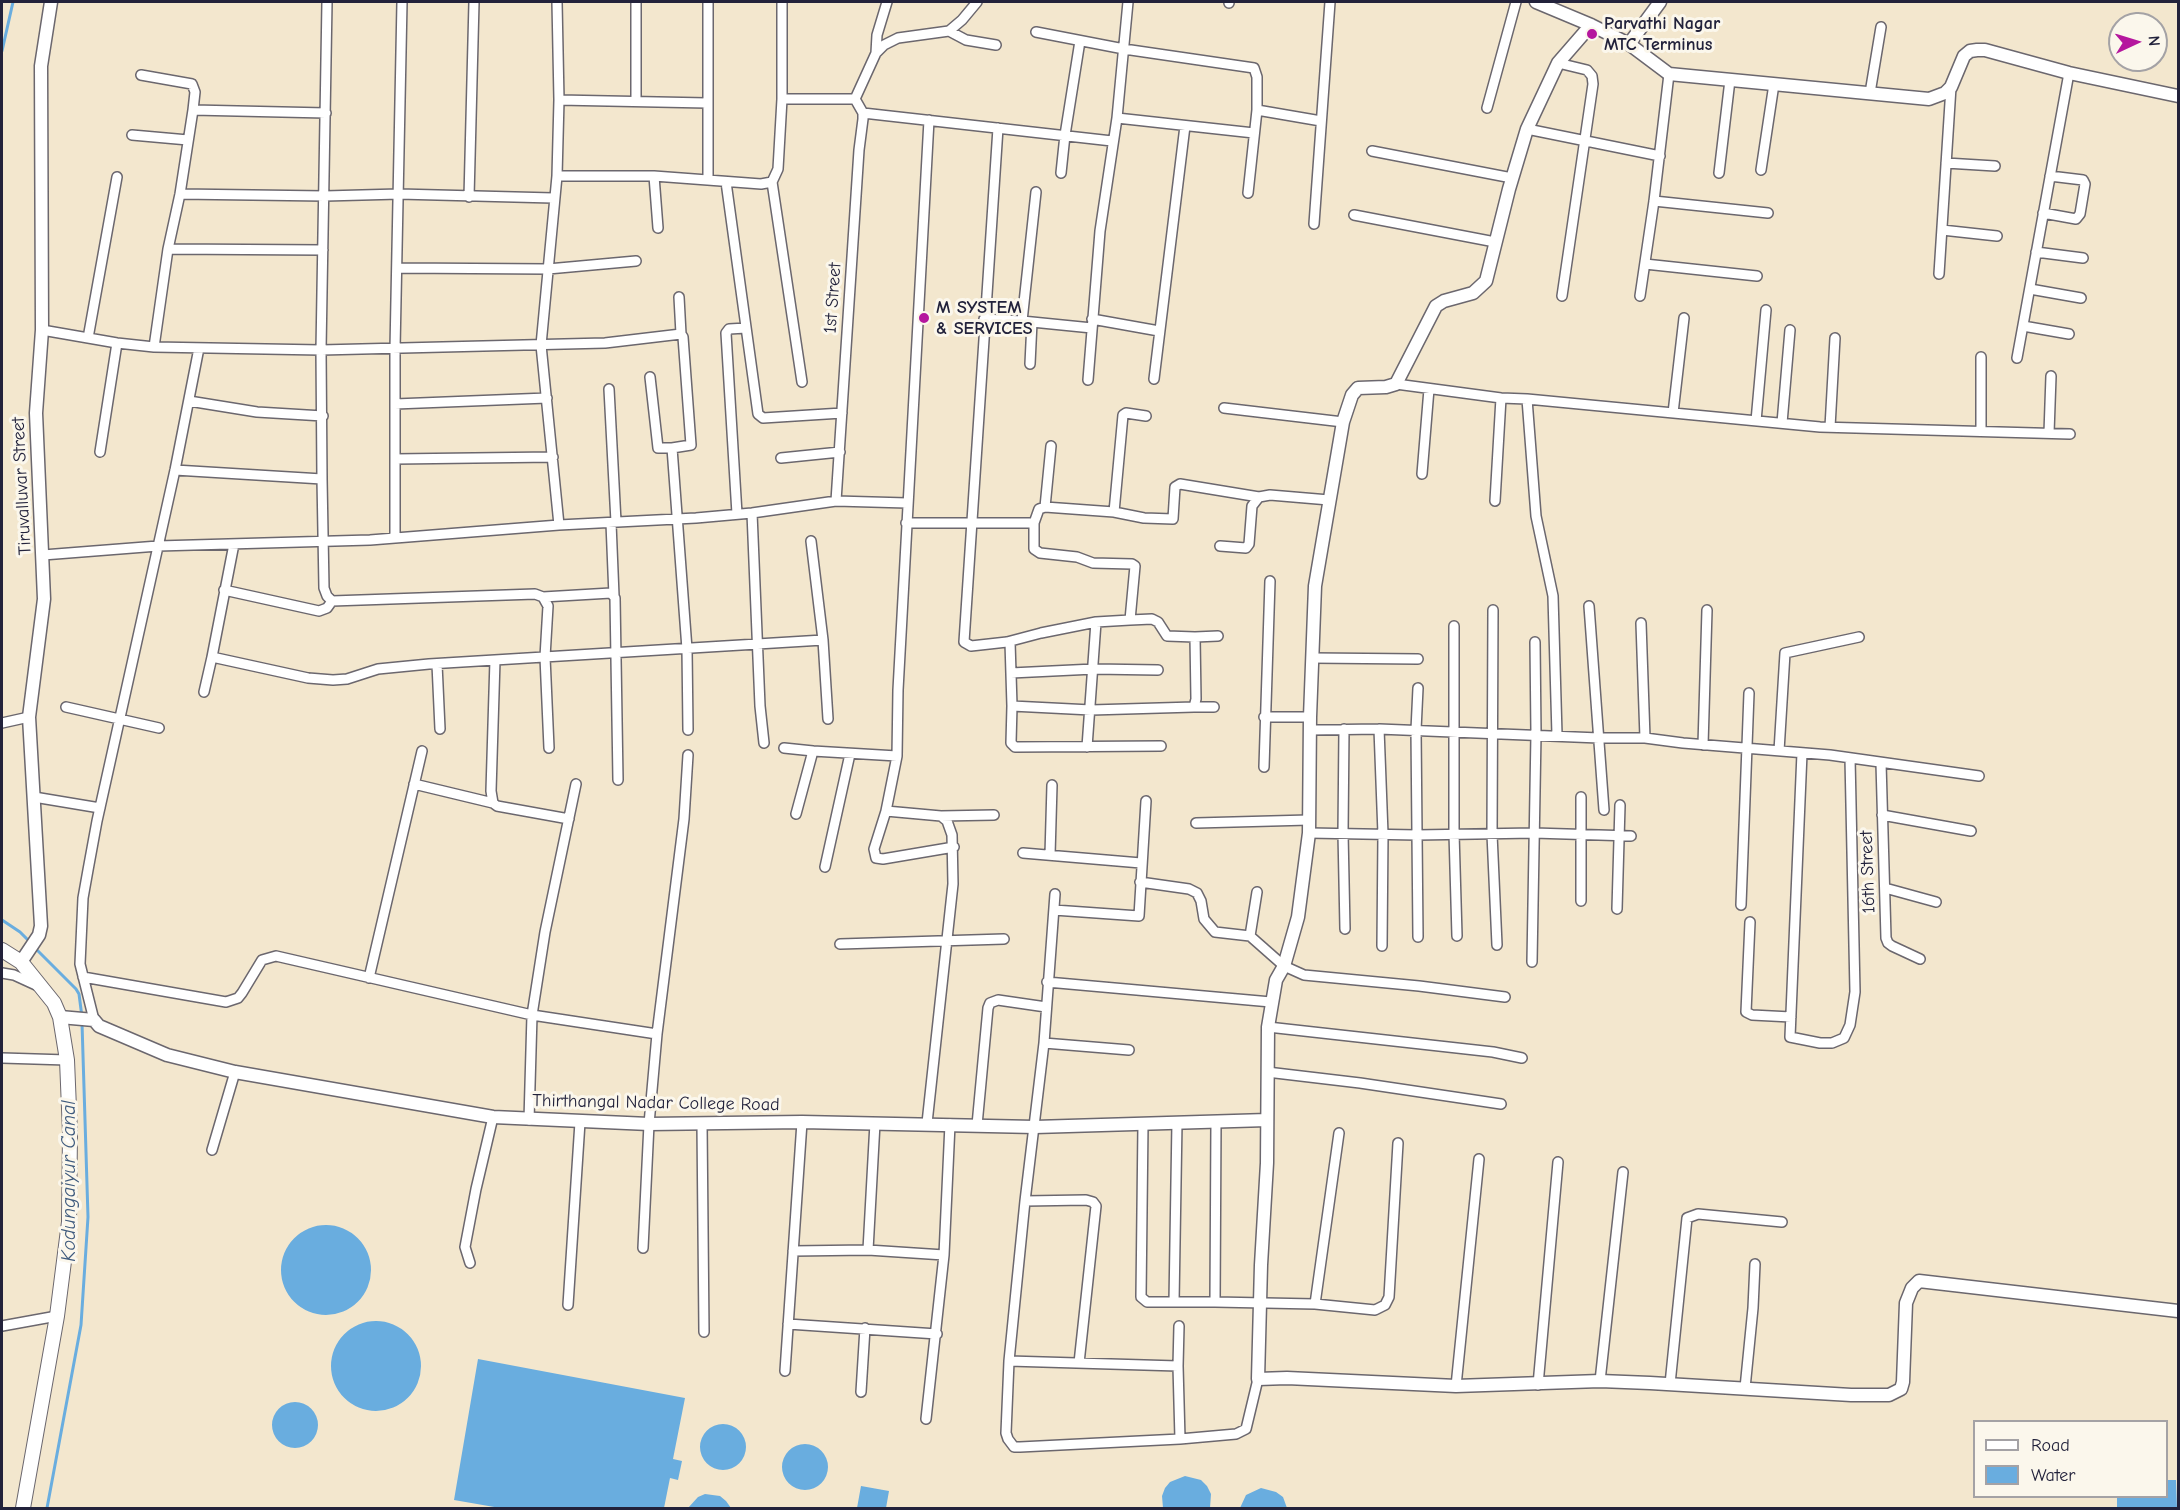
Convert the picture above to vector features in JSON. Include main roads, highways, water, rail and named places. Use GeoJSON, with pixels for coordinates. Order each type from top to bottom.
{"type":"FeatureCollection","features":[{"type":"Feature","properties":{"kind":"main road"},"geometry":{"type":"LineString","coordinates":[[2,950],[23,959],[67,1018],[70,1133],[69,1222],[57,1316],[23,1509]]}},
{"type":"Feature","properties":{"kind":"water"},"geometry":{"type":"Polygon","coordinates":[[[326,1225],[343,1228],[358,1238],[368,1253],[371,1270],[368,1287],[358,1302],[343,1312],[326,1315],[309,1312],[294,1302],[284,1287],[281,1270],[284,1253],[294,1238],[309,1228],[326,1225]]]}},
{"type":"Feature","properties":{"kind":"water"},"geometry":{"type":"Polygon","coordinates":[[[376,1321],[393,1324],[408,1334],[418,1349],[421,1366],[418,1383],[408,1398],[393,1408],[376,1411],[359,1408],[344,1398],[334,1383],[331,1366],[334,1349],[344,1334],[359,1324],[376,1321]]]}},
{"type":"Feature","properties":{"kind":"water"},"geometry":{"type":"Polygon","coordinates":[[[478,1359],[685,1398],[673,1459],[682,1461],[678,1480],[670,1478],[664,1508],[500,1508],[454,1500],[478,1359]]]}},
{"type":"Feature","properties":{"kind":"water"},"geometry":{"type":"Polygon","coordinates":[[[300,1402],[312,1408],[317,1416],[317,1434],[312,1442],[304,1447],[290,1448],[282,1445],[275,1438],[272,1420],[275,1412],[282,1405],[300,1402]]]}},
{"type":"Feature","properties":{"kind":"water"},"geometry":{"type":"Polygon","coordinates":[[[723,1424],[739,1431],[746,1447],[739,1463],[723,1470],[707,1463],[700,1447],[707,1431],[723,1424]]]}},
{"type":"Feature","properties":{"kind":"water"},"geometry":{"type":"Polygon","coordinates":[[[805,1444],[821,1451],[828,1467],[821,1483],[805,1490],[789,1483],[782,1467],[789,1451],[805,1444]]]}},
{"type":"Feature","properties":{"kind":"water"},"geometry":{"type":"Polygon","coordinates":[[[1185,1476],[1201,1480],[1207,1486],[1211,1494],[1210,1508],[1163,1508],[1162,1496],[1165,1488],[1170,1482],[1185,1476]]]}},
{"type":"Feature","properties":{"kind":"water"},"geometry":{"type":"Polygon","coordinates":[[[2168,1480],[2176,1480],[2177,1508],[2117,1508],[2117,1498],[2168,1498],[2168,1480]]]}},
{"type":"Feature","properties":{"kind":"water"},"geometry":{"type":"Polygon","coordinates":[[[861,1486],[889,1491],[886,1508],[857,1508],[861,1486]]]}},
{"type":"Feature","properties":{"kind":"water"},"geometry":{"type":"Polygon","coordinates":[[[1261,1488],[1276,1492],[1283,1497],[1287,1508],[1240,1508],[1246,1495],[1261,1488]]]}},
{"type":"Feature","properties":{"kind":"water"},"geometry":{"type":"Polygon","coordinates":[[[705,1494],[720,1496],[731,1508],[688,1508],[698,1497],[705,1494]]]}},
{"type":"Feature","properties":{"kind":"waterway"},"geometry":{"type":"LineString","coordinates":[[2,51],[13,2]]}},
{"type":"Feature","properties":{"kind":"waterway","name":"Kodungaiyur Canal"},"geometry":{"type":"LineString","coordinates":[[2,920],[31,943]]}},
{"type":"Feature","properties":{"kind":"waterway","name":"Kodungaiyur Canal"},"geometry":{"type":"LineString","coordinates":[[35,948],[76,989],[79,994],[82,1017]]}},
{"type":"Feature","properties":{"kind":"waterway","name":"Kodungaiyur Canal"},"geometry":{"type":"LineString","coordinates":[[47,1508],[81,1325],[88,1217],[82,1023]]}},
{"type":"Feature","properties":{"kind":"place","name":"Parvathi Nagar MTC Terminus"},"geometry":{"type":"Point","coordinates":[1592,34]}},
{"type":"Feature","properties":{"kind":"place","name":"M SYSTEM & SERVICES"},"geometry":{"type":"Point","coordinates":[924,318]}}]}
